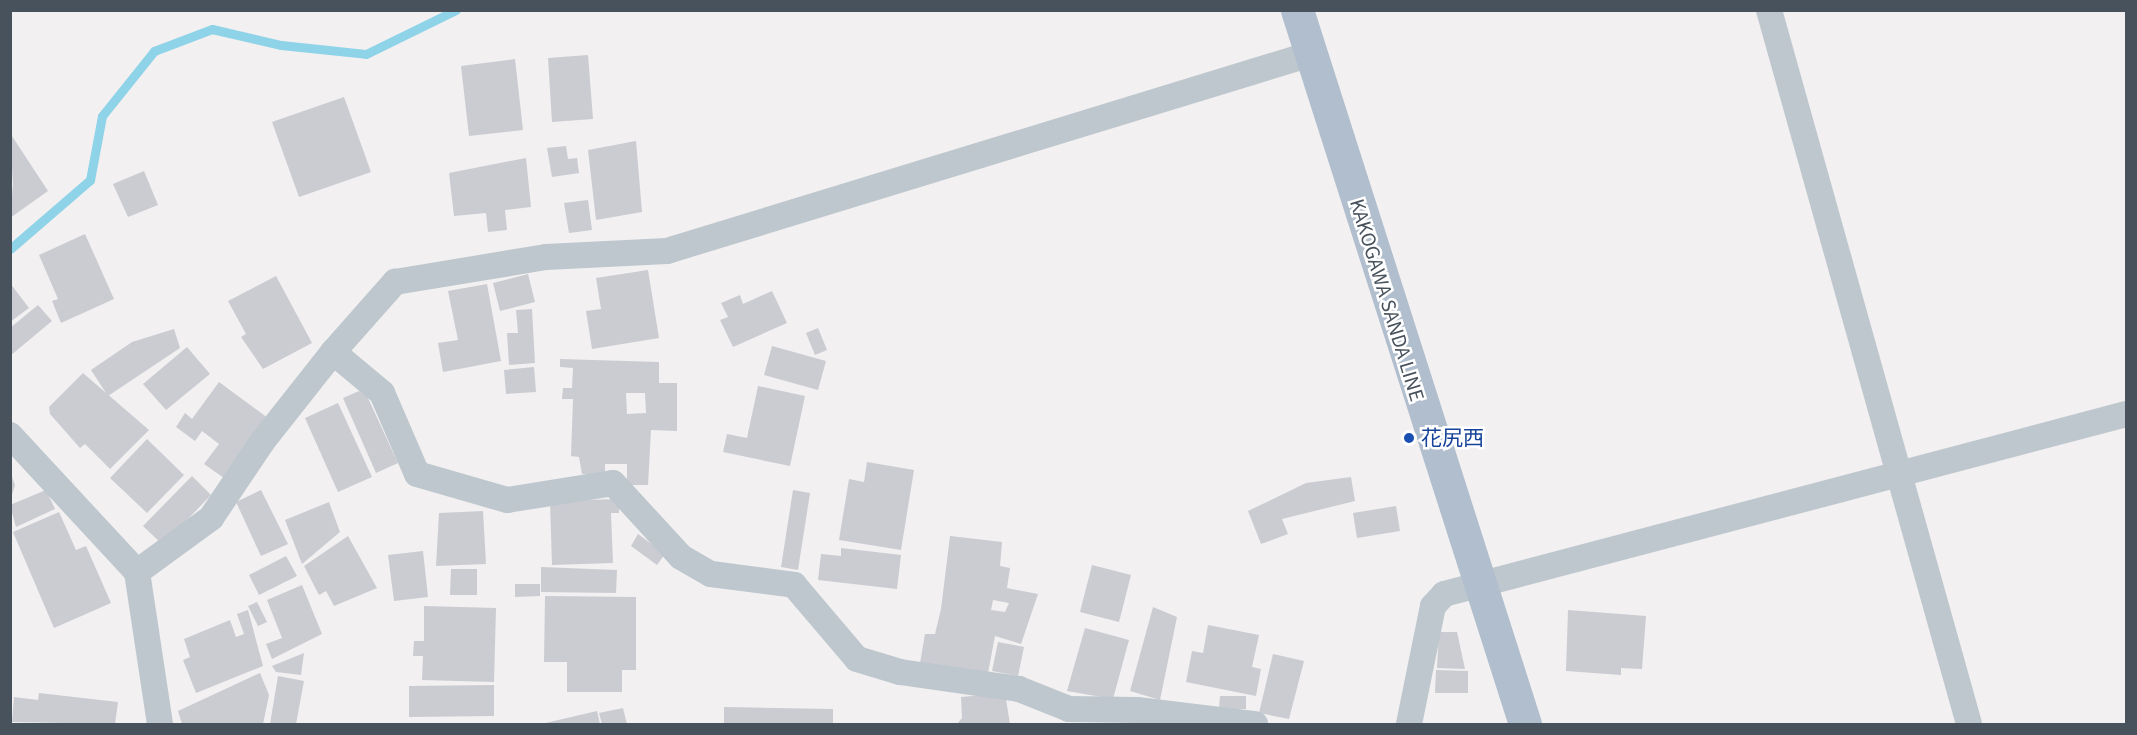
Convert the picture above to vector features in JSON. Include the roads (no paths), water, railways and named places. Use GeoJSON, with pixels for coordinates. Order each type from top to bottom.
{"type":"FeatureCollection","features":[{"type":"Feature","properties":{"kind":"main road","name":"KAKOGAWA SANDA LINE"},"geometry":{"type":"LineString","coordinates":[[1297,10],[1479,586],[1526,724]]}},
{"type":"Feature","properties":{"kind":"street"},"geometry":{"type":"LineString","coordinates":[[1769,10],[1903,474],[1969,724]]}},
{"type":"Feature","properties":{"kind":"street"},"geometry":{"type":"LineString","coordinates":[[137,572],[211,518],[262,442],[333,352],[395,282],[546,257],[667,251],[1311,54]]}},
{"type":"Feature","properties":{"kind":"street"},"geometry":{"type":"LineString","coordinates":[[333,352],[382,393],[417,474],[507,500],[613,483],[681,557],[711,574],[794,585],[857,659],[900,672],[1019,689],[1069,709],[1137,710],[1255,724]]}},
{"type":"Feature","properties":{"kind":"street"},"geometry":{"type":"LineString","coordinates":[[1409,724],[1433,606],[1444,594],[2127,414]]}},
{"type":"Feature","properties":{"kind":"street"},"geometry":{"type":"LineString","coordinates":[[10,435],[137,572],[160,724]]}},
{"type":"Feature","properties":{"kind":"waterway"},"geometry":{"type":"LineString","coordinates":[[10,249],[90,180],[102,116],[154,51],[212,29],[281,45],[366,54],[456,10]]}},
{"type":"Feature","properties":{"kind":"place","name":"花尻西"},"geometry":{"type":"Point","coordinates":[1409,438]}}]}
